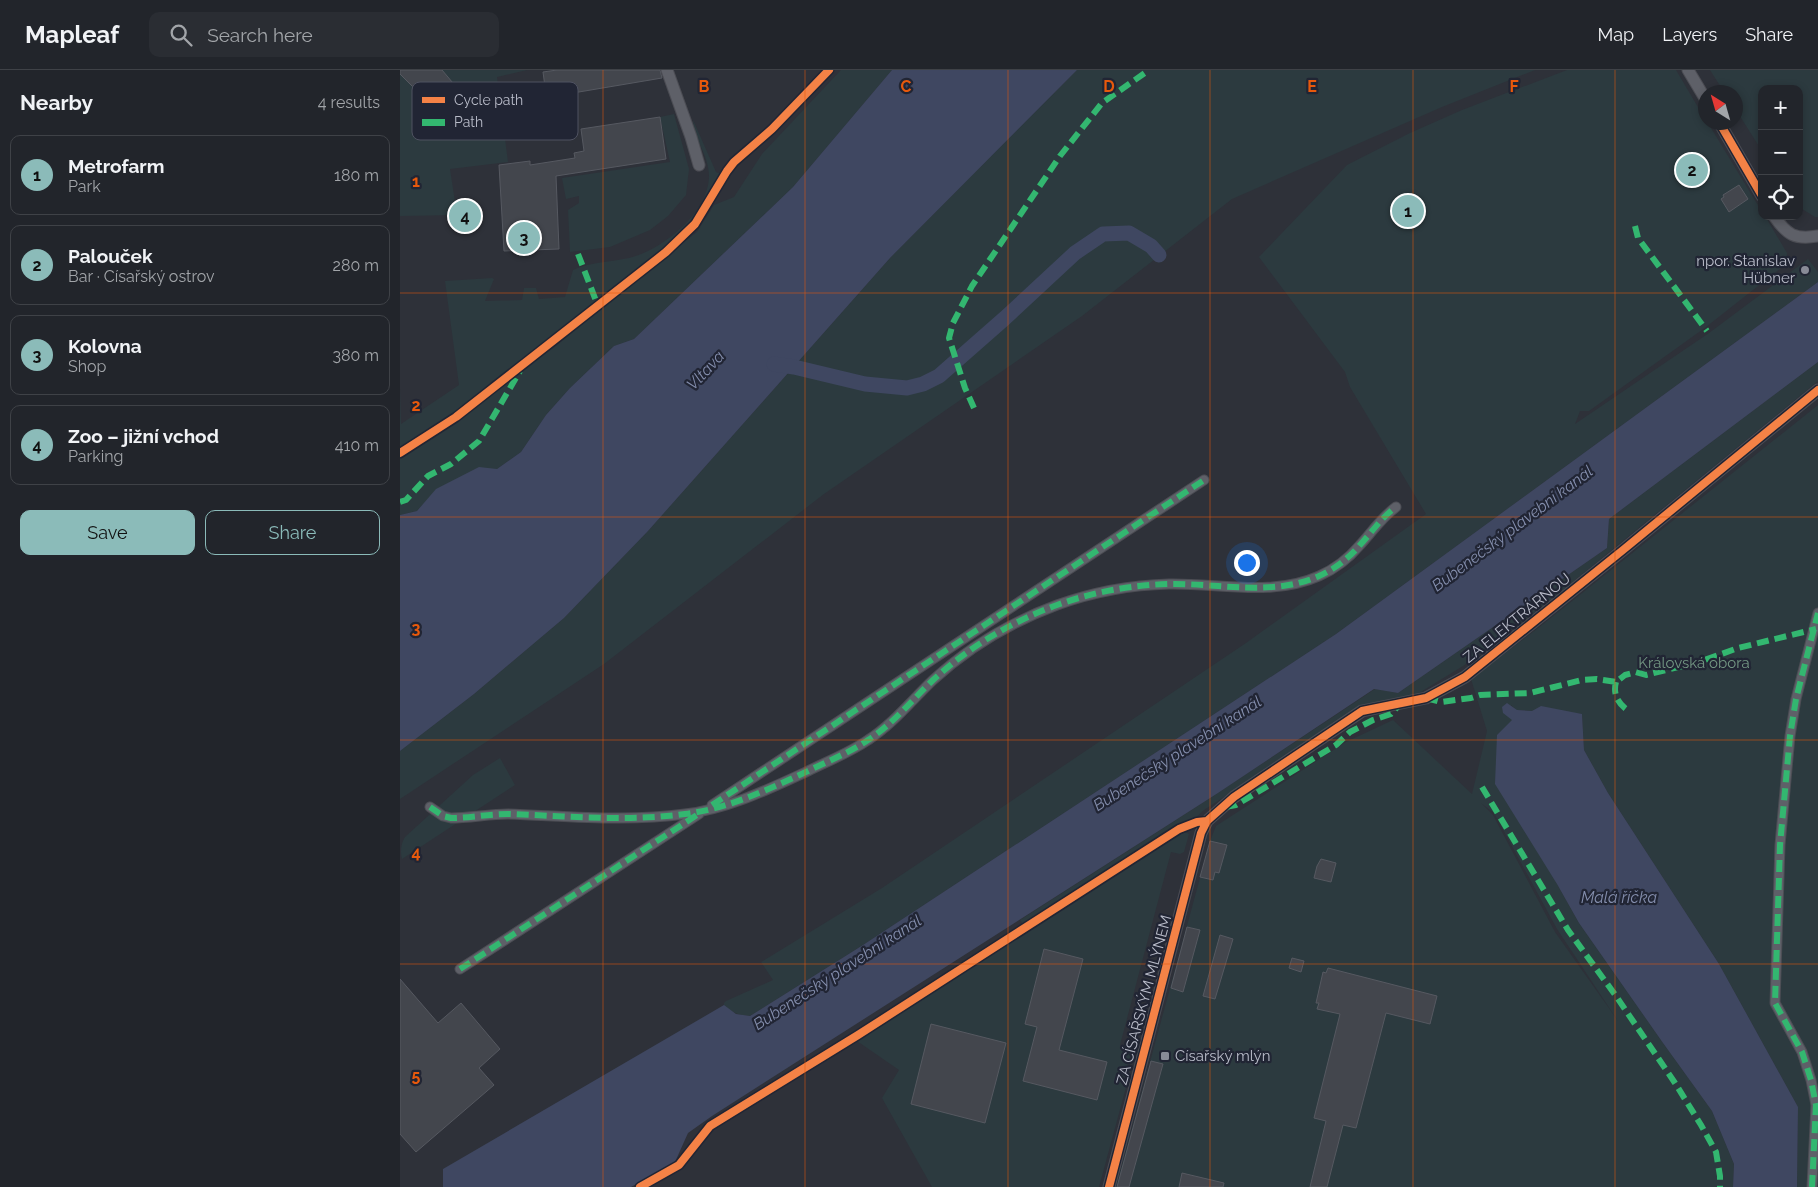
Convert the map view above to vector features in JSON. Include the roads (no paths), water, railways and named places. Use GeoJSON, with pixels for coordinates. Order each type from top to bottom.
{"type":"FeatureCollection","features":[{"type":"Feature","properties":{"kind":"street"},"geometry":{"type":"LineString","coordinates":[[666,70],[691,137],[698,165]]}},
{"type":"Feature","properties":{"kind":"street"},"geometry":{"type":"LineString","coordinates":[[1688,70],[1698,87]]}},
{"type":"Feature","properties":{"kind":"street"},"geometry":{"type":"LineString","coordinates":[[1724,130],[1758,189]]}},
{"type":"Feature","properties":{"kind":"street"},"geometry":{"type":"LineString","coordinates":[[1777,220],[1784,229],[1794,236],[1805,238],[1818,236]]}},
{"type":"Feature","properties":{"kind":"street","name":"ZA ELEKTRÁRNOU"},"geometry":{"type":"LineString","coordinates":[[1208,820],[1234,797],[1362,711],[1418,700],[1465,677],[1818,390]]}},
{"type":"Feature","properties":{"kind":"street"},"geometry":{"type":"LineString","coordinates":[[460,969],[705,810],[1204,480]]}},
{"type":"Feature","properties":{"kind":"street"},"geometry":{"type":"LineString","coordinates":[[430,807],[443,816],[451,818],[506,814],[632,818],[689,814],[736,802],[758,794],[866,742],[884,729],[934,680],[967,652],[986,639],[1037,613],[1085,596],[1139,586],[1171,584],[1274,587],[1307,580],[1329,571],[1349,557],[1379,521],[1396,508]]}},
{"type":"Feature","properties":{"kind":"street"},"geometry":{"type":"LineString","coordinates":[[1812,1187],[1816,1104],[1802,1052],[1775,1003],[1780,845],[1790,736],[1808,645],[1818,613]]}},
{"type":"Feature","properties":{"kind":"street","name":"ZA CÍSAŘSKÝM MLÝNEM"},"geometry":{"type":"LineString","coordinates":[[1109,1187],[1201,833],[1208,820]]}},
{"type":"Feature","properties":{"kind":"water","name":"Vltava"},"geometry":{"type":"Polygon","coordinates":[[[892,70],[1077,70],[890,258],[648,531],[564,618],[474,694],[400,751],[400,515],[417,511],[436,489],[479,467],[497,469],[521,452],[546,415],[570,388],[614,346],[634,339],[793,187],[892,70]]]}},
{"type":"Feature","properties":{"kind":"water","name":"Bubenečský plavební kanál"},"geometry":{"type":"Polygon","coordinates":[[[1818,282],[1818,362],[1609,519],[1607,548],[1398,693],[1374,689],[1218,793],[712,1116],[688,1133],[675,1162],[631,1187],[443,1187],[443,1169],[724,1005],[736,1014],[750,1016],[863,945],[1336,634],[1818,282]]]}},
{"type":"Feature","properties":{"kind":"water","name":"Malá říčka"},"geometry":{"type":"Polygon","coordinates":[[[1507,703],[1517,710],[1532,711],[1541,706],[1582,714],[1584,750],[1608,793],[1719,964],[1798,1107],[1797,1187],[1733,1187],[1734,1164],[1712,1111],[1579,923],[1495,784],[1497,735],[1512,720],[1503,713],[1502,707],[1507,703]]]}},
{"type":"Feature","properties":{"kind":"waterway"},"geometry":{"type":"LineString","coordinates":[[774,364],[865,384],[907,388],[923,384],[939,376],[1075,253],[1103,234],[1129,233],[1151,246],[1159,255]]}},
{"type":"Feature","properties":{"kind":"place","name":"Palouček"},"geometry":{"type":"Point","coordinates":[1692,170]}},
{"type":"Feature","properties":{"kind":"place","name":"Metrofarm"},"geometry":{"type":"Point","coordinates":[1408,211]}},
{"type":"Feature","properties":{"kind":"place","name":"Zoo – jižní vchod"},"geometry":{"type":"Point","coordinates":[465,216]}},
{"type":"Feature","properties":{"kind":"place","name":"Kolovna"},"geometry":{"type":"Point","coordinates":[524,238]}},
{"type":"Feature","properties":{"kind":"place","name":"npor. Stanislav Hübner"},"geometry":{"type":"Point","coordinates":[1805,270]}},
{"type":"Feature","properties":{"kind":"place","name":"Císařský mlýn"},"geometry":{"type":"Point","coordinates":[1165,1056]}},
{"type":"Feature","properties":{"kind":"park label","name":"Královská obora"},"geometry":{"type":"Point","coordinates":[1694,663]}}]}
